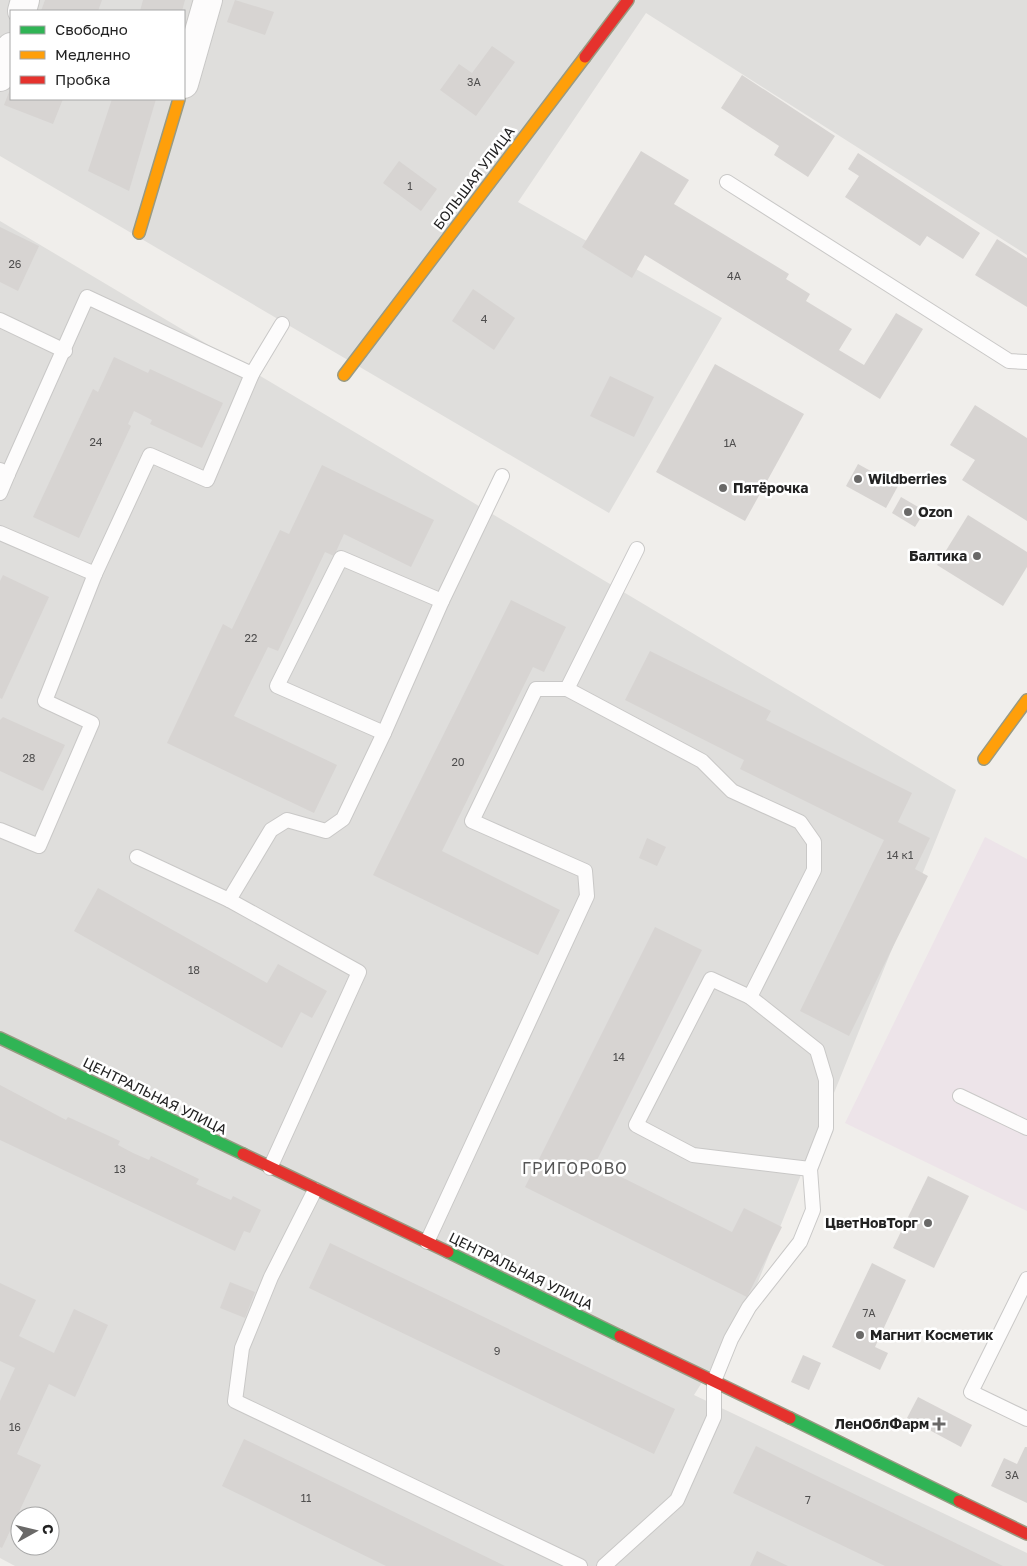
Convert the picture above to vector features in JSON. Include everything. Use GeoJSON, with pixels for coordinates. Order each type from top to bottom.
{"type":"FeatureCollection","features":[{"type":"Feature","properties":{"kind":"street"},"geometry":{"type":"LineString","coordinates":[[185,80],[208,0]]}},
{"type":"Feature","properties":{"kind":"street","name":"БОЛЬШАЯ УЛИЦА"},"geometry":{"type":"LineString","coordinates":[[344,375],[628,0]]}},
{"type":"Feature","properties":{"kind":"street"},"geometry":{"type":"LineString","coordinates":[[0,77],[10,50]]}},
{"type":"Feature","properties":{"kind":"street"},"geometry":{"type":"LineString","coordinates":[[139,233],[179,100]]}},
{"type":"Feature","properties":{"kind":"street"},"geometry":{"type":"LineString","coordinates":[[984,759],[1027,700]]}},
{"type":"Feature","properties":{"kind":"street","name":"ЦЕНТРАЛЬНАЯ УЛИЦА"},"geometry":{"type":"LineString","coordinates":[[0,1038],[427,1242],[1027,1534]]}},
{"type":"Feature","properties":{"kind":"lane"},"geometry":{"type":"LineString","coordinates":[[727,182],[1009,361],[1027,362]]}},
{"type":"Feature","properties":{"kind":"lane"},"geometry":{"type":"LineString","coordinates":[[0,493],[4,472],[65,351],[87,297],[252,374]]}},
{"type":"Feature","properties":{"kind":"lane"},"geometry":{"type":"LineString","coordinates":[[0,320],[65,351]]}},
{"type":"Feature","properties":{"kind":"lane"},"geometry":{"type":"LineString","coordinates":[[0,830],[39,846],[92,723],[45,701],[96,574],[150,455],[207,480],[252,374],[282,324]]}},
{"type":"Feature","properties":{"kind":"lane"},"geometry":{"type":"LineString","coordinates":[[229,900],[271,830],[287,820],[326,831],[343,818],[384,733],[442,601],[502,476]]}},
{"type":"Feature","properties":{"kind":"lane"},"geometry":{"type":"LineString","coordinates":[[0,533],[96,574]]}},
{"type":"Feature","properties":{"kind":"lane"},"geometry":{"type":"LineString","coordinates":[[567,688],[637,549]]}},
{"type":"Feature","properties":{"kind":"lane"},"geometry":{"type":"LineString","coordinates":[[384,733],[277,686],[341,558],[442,601]]}},
{"type":"Feature","properties":{"kind":"lane"},"geometry":{"type":"LineString","coordinates":[[427,1242],[587,896],[585,871],[472,821],[536,689],[567,688],[702,761],[732,791],[800,822],[814,842],[814,870],[750,998]]}},
{"type":"Feature","properties":{"kind":"lane"},"geometry":{"type":"LineString","coordinates":[[137,857],[229,900],[360,972],[270,1168]]}},
{"type":"Feature","properties":{"kind":"lane"},"geometry":{"type":"LineString","coordinates":[[604,1566],[677,1500],[714,1417],[714,1381],[731,1339],[749,1307],[800,1242],[812,1210],[810,1169],[826,1128],[826,1080],[817,1050],[750,998],[711,979],[636,1125],[693,1155],[810,1169]]}},
{"type":"Feature","properties":{"kind":"lane"},"geometry":{"type":"LineString","coordinates":[[960,1096],[1027,1128]]}},
{"type":"Feature","properties":{"kind":"lane"},"geometry":{"type":"LineString","coordinates":[[315,1190],[271,1277],[242,1348],[235,1401],[580,1566]]}},
{"type":"Feature","properties":{"kind":"lane"},"geometry":{"type":"LineString","coordinates":[[1027,1279],[972,1392],[1027,1419]]}},
{"type":"Feature","properties":{"kind":"shaded area"},"geometry":{"type":"Polygon","coordinates":[[[0,0],[1027,0],[1027,255],[646,13],[518,202],[722,318],[609,513],[0,156],[0,0]]]}},
{"type":"Feature","properties":{"kind":"shaded area"},"geometry":{"type":"Polygon","coordinates":[[[0,221],[956,790],[745,1314],[694,1395],[1027,1553],[1027,1566],[15,1566],[0,1558],[0,221]]]}},
{"type":"Feature","properties":{"kind":"shaded area"},"geometry":{"type":"Polygon","coordinates":[[[985,837],[1027,859],[1027,1211],[845,1123],[985,837]]]}},
{"type":"Feature","properties":{"kind":"building"},"geometry":{"type":"Polygon","coordinates":[[[45,0],[102,0],[98,10],[41,10],[45,0]]]}},
{"type":"Feature","properties":{"kind":"building"},"geometry":{"type":"Polygon","coordinates":[[[143,0],[185,0],[182,10],[140,10],[143,0]]]}},
{"type":"Feature","properties":{"kind":"building"},"geometry":{"type":"Polygon","coordinates":[[[235,0],[274,12],[265,35],[227,22],[235,0]]]}},
{"type":"Feature","properties":{"kind":"building"},"geometry":{"type":"Polygon","coordinates":[[[492,46],[515,62],[476,116],[440,90],[459,64],[472,73],[492,46]]]}},
{"type":"Feature","properties":{"kind":"building"},"geometry":{"type":"Polygon","coordinates":[[[742,75],[835,136],[808,177],[774,155],[779,146],[721,108],[742,75]]]}},
{"type":"Feature","properties":{"kind":"building"},"geometry":{"type":"Polygon","coordinates":[[[10,90],[10,100],[63,100],[53,124],[4,105],[10,90]]]}},
{"type":"Feature","properties":{"kind":"building"},"geometry":{"type":"Polygon","coordinates":[[[112,100],[156,100],[129,191],[88,171],[112,100]]]}},
{"type":"Feature","properties":{"kind":"building"},"geometry":{"type":"Polygon","coordinates":[[[641,151],[689,180],[674,204],[789,274],[786,279],[810,294],[806,301],[852,329],[839,350],[864,365],[896,313],[923,329],[880,399],[645,255],[632,278],[582,247],[641,151]]]}},
{"type":"Feature","properties":{"kind":"building"},"geometry":{"type":"Polygon","coordinates":[[[858,153],[980,233],[963,259],[927,236],[920,246],[845,197],[859,176],[848,169],[858,153]]]}},
{"type":"Feature","properties":{"kind":"building"},"geometry":{"type":"Polygon","coordinates":[[[399,161],[437,189],[421,211],[383,183],[399,161]]]}},
{"type":"Feature","properties":{"kind":"building"},"geometry":{"type":"Polygon","coordinates":[[[0,227],[39,246],[18,291],[0,282],[0,227]]]}},
{"type":"Feature","properties":{"kind":"building"},"geometry":{"type":"Polygon","coordinates":[[[997,239],[1027,258],[1027,307],[975,275],[997,239]]]}},
{"type":"Feature","properties":{"kind":"building"},"geometry":{"type":"Polygon","coordinates":[[[473,289],[515,318],[494,350],[452,321],[473,289]]]}},
{"type":"Feature","properties":{"kind":"building"},"geometry":{"type":"Polygon","coordinates":[[[114,357],[148,373],[150,369],[223,403],[202,448],[150,424],[152,420],[134,411],[128,424],[131,426],[79,538],[33,517],[93,389],[98,392],[114,357]]]}},
{"type":"Feature","properties":{"kind":"building"},"geometry":{"type":"Polygon","coordinates":[[[715,364],[804,414],[745,521],[656,472],[715,364]]]}},
{"type":"Feature","properties":{"kind":"building"},"geometry":{"type":"Polygon","coordinates":[[[610,376],[654,397],[634,437],[590,416],[610,376]]]}},
{"type":"Feature","properties":{"kind":"building"},"geometry":{"type":"Polygon","coordinates":[[[975,405],[1027,438],[1027,521],[962,480],[975,460],[950,445],[975,405]]]}},
{"type":"Feature","properties":{"kind":"building"},"geometry":{"type":"Polygon","coordinates":[[[858,464],[898,486],[886,508],[846,486],[858,464]]]}},
{"type":"Feature","properties":{"kind":"building"},"geometry":{"type":"Polygon","coordinates":[[[322,465],[434,520],[411,567],[344,534],[334,556],[325,552],[278,651],[268,647],[234,716],[337,765],[314,813],[167,743],[223,624],[232,629],[280,530],[289,534],[322,465]]]}},
{"type":"Feature","properties":{"kind":"building"},"geometry":{"type":"Polygon","coordinates":[[[901,497],[925,511],[915,527],[892,513],[901,497]]]}},
{"type":"Feature","properties":{"kind":"building"},"geometry":{"type":"Polygon","coordinates":[[[968,515],[1027,552],[1027,567],[1003,606],[937,565],[968,515]]]}},
{"type":"Feature","properties":{"kind":"building"},"geometry":{"type":"Polygon","coordinates":[[[3,575],[49,597],[2,699],[0,698],[0,581],[3,575]]]}},
{"type":"Feature","properties":{"kind":"building"},"geometry":{"type":"Polygon","coordinates":[[[511,600],[566,627],[544,672],[533,667],[442,851],[560,910],[538,955],[373,875],[511,600]]]}},
{"type":"Feature","properties":{"kind":"building"},"geometry":{"type":"Polygon","coordinates":[[[650,651],[771,711],[766,720],[912,793],[898,822],[930,838],[915,869],[928,876],[849,1036],[800,1011],[884,840],[740,769],[744,760],[625,700],[650,651]]]}},
{"type":"Feature","properties":{"kind":"building"},"geometry":{"type":"Polygon","coordinates":[[[3,717],[65,745],[43,791],[0,771],[0,720],[3,717]]]}},
{"type":"Feature","properties":{"kind":"building"},"geometry":{"type":"Polygon","coordinates":[[[647,838],[666,847],[657,866],[639,858],[647,838]]]}},
{"type":"Feature","properties":{"kind":"building"},"geometry":{"type":"Polygon","coordinates":[[[98,888],[267,983],[278,964],[327,991],[312,1018],[301,1012],[282,1048],[74,931],[98,888]]]}},
{"type":"Feature","properties":{"kind":"building"},"geometry":{"type":"Polygon","coordinates":[[[655,927],[702,950],[595,1164],[732,1232],[744,1208],[782,1227],[747,1297],[525,1187],[655,927]]]}},
{"type":"Feature","properties":{"kind":"building"},"geometry":{"type":"Polygon","coordinates":[[[0,1085],[66,1120],[68,1117],[120,1141],[118,1145],[133,1153],[149,1160],[151,1156],[199,1179],[196,1184],[231,1200],[233,1196],[261,1210],[250,1233],[244,1231],[235,1251],[0,1140],[0,1085]]]}},
{"type":"Feature","properties":{"kind":"building"},"geometry":{"type":"Polygon","coordinates":[[[928,1176],[969,1196],[934,1268],[893,1248],[928,1176]]]}},
{"type":"Feature","properties":{"kind":"building"},"geometry":{"type":"Polygon","coordinates":[[[330,1243],[675,1409],[654,1454],[309,1288],[330,1243]]]}},
{"type":"Feature","properties":{"kind":"building"},"geometry":{"type":"Polygon","coordinates":[[[872,1263],[906,1280],[875,1347],[888,1353],[880,1370],[832,1347],[872,1263]]]}},
{"type":"Feature","properties":{"kind":"building"},"geometry":{"type":"Polygon","coordinates":[[[230,1282],[255,1292],[245,1318],[220,1308],[230,1282]]]}},
{"type":"Feature","properties":{"kind":"building"},"geometry":{"type":"Polygon","coordinates":[[[0,1283],[36,1300],[19,1336],[54,1353],[74,1309],[108,1325],[75,1397],[49,1384],[17,1454],[41,1465],[22,1506],[10,1506],[10,1531],[2,1548],[0,1547],[0,1401],[15,1368],[0,1361],[0,1283]]]}},
{"type":"Feature","properties":{"kind":"building"},"geometry":{"type":"Polygon","coordinates":[[[803,1355],[821,1363],[809,1390],[791,1382],[803,1355]]]}},
{"type":"Feature","properties":{"kind":"building"},"geometry":{"type":"Polygon","coordinates":[[[918,1397],[972,1425],[961,1447],[907,1418],[918,1397]]]}},
{"type":"Feature","properties":{"kind":"building"},"geometry":{"type":"Polygon","coordinates":[[[244,1439],[505,1566],[386,1566],[222,1486],[244,1439]]]}},
{"type":"Feature","properties":{"kind":"building"},"geometry":{"type":"Polygon","coordinates":[[[756,1446],[1003,1566],[885,1566],[733,1493],[756,1446]]]}},
{"type":"Feature","properties":{"kind":"building"},"geometry":{"type":"Polygon","coordinates":[[[1025,1447],[1027,1447],[1027,1503],[991,1486],[1004,1458],[1017,1464],[1025,1447]]]}},
{"type":"Feature","properties":{"kind":"building"},"geometry":{"type":"Polygon","coordinates":[[[757,1551],[788,1566],[750,1566],[757,1551]]]}},
{"type":"Feature","properties":{"kind":"traffic: fast"},"geometry":{"type":"LineString","coordinates":[[0,1038],[243,1154]]}},
{"type":"Feature","properties":{"kind":"traffic: fast"},"geometry":{"type":"LineString","coordinates":[[448,1252],[620,1336]]}},
{"type":"Feature","properties":{"kind":"traffic: fast"},"geometry":{"type":"LineString","coordinates":[[790,1418],[959,1501]]}},
{"type":"Feature","properties":{"kind":"traffic: slow"},"geometry":{"type":"LineString","coordinates":[[344,375],[585,57]]}},
{"type":"Feature","properties":{"kind":"traffic: slow"},"geometry":{"type":"LineString","coordinates":[[139,233],[179,100]]}},
{"type":"Feature","properties":{"kind":"traffic: slow"},"geometry":{"type":"LineString","coordinates":[[984,759],[1027,700]]}},
{"type":"Feature","properties":{"kind":"traffic: jam"},"geometry":{"type":"LineString","coordinates":[[585,57],[628,0]]}},
{"type":"Feature","properties":{"kind":"traffic: jam"},"geometry":{"type":"LineString","coordinates":[[243,1154],[448,1252]]}},
{"type":"Feature","properties":{"kind":"traffic: jam"},"geometry":{"type":"LineString","coordinates":[[620,1336],[790,1418]]}},
{"type":"Feature","properties":{"kind":"traffic: jam"},"geometry":{"type":"LineString","coordinates":[[959,1501],[1027,1534]]}},
{"type":"Feature","properties":{"kind":"place","name":"Wildberries"},"geometry":{"type":"Point","coordinates":[858,479]}},
{"type":"Feature","properties":{"kind":"place","name":"Пятёрочка"},"geometry":{"type":"Point","coordinates":[723,488]}},
{"type":"Feature","properties":{"kind":"place","name":"Ozon"},"geometry":{"type":"Point","coordinates":[908,512]}},
{"type":"Feature","properties":{"kind":"place","name":"Балтика"},"geometry":{"type":"Point","coordinates":[977,556]}},
{"type":"Feature","properties":{"kind":"place","name":"ЦветНовТорг"},"geometry":{"type":"Point","coordinates":[928,1223]}},
{"type":"Feature","properties":{"kind":"place","name":"Магнит Косметик"},"geometry":{"type":"Point","coordinates":[860,1335]}},
{"type":"Feature","properties":{"kind":"place","name":"ЛенОблФарм"},"geometry":{"type":"Point","coordinates":[939,1424]}},
{"type":"Feature","properties":{"kind":"district","name":"ГРИГОРОВО"},"geometry":{"type":"Point","coordinates":[575,1168]}}]}
